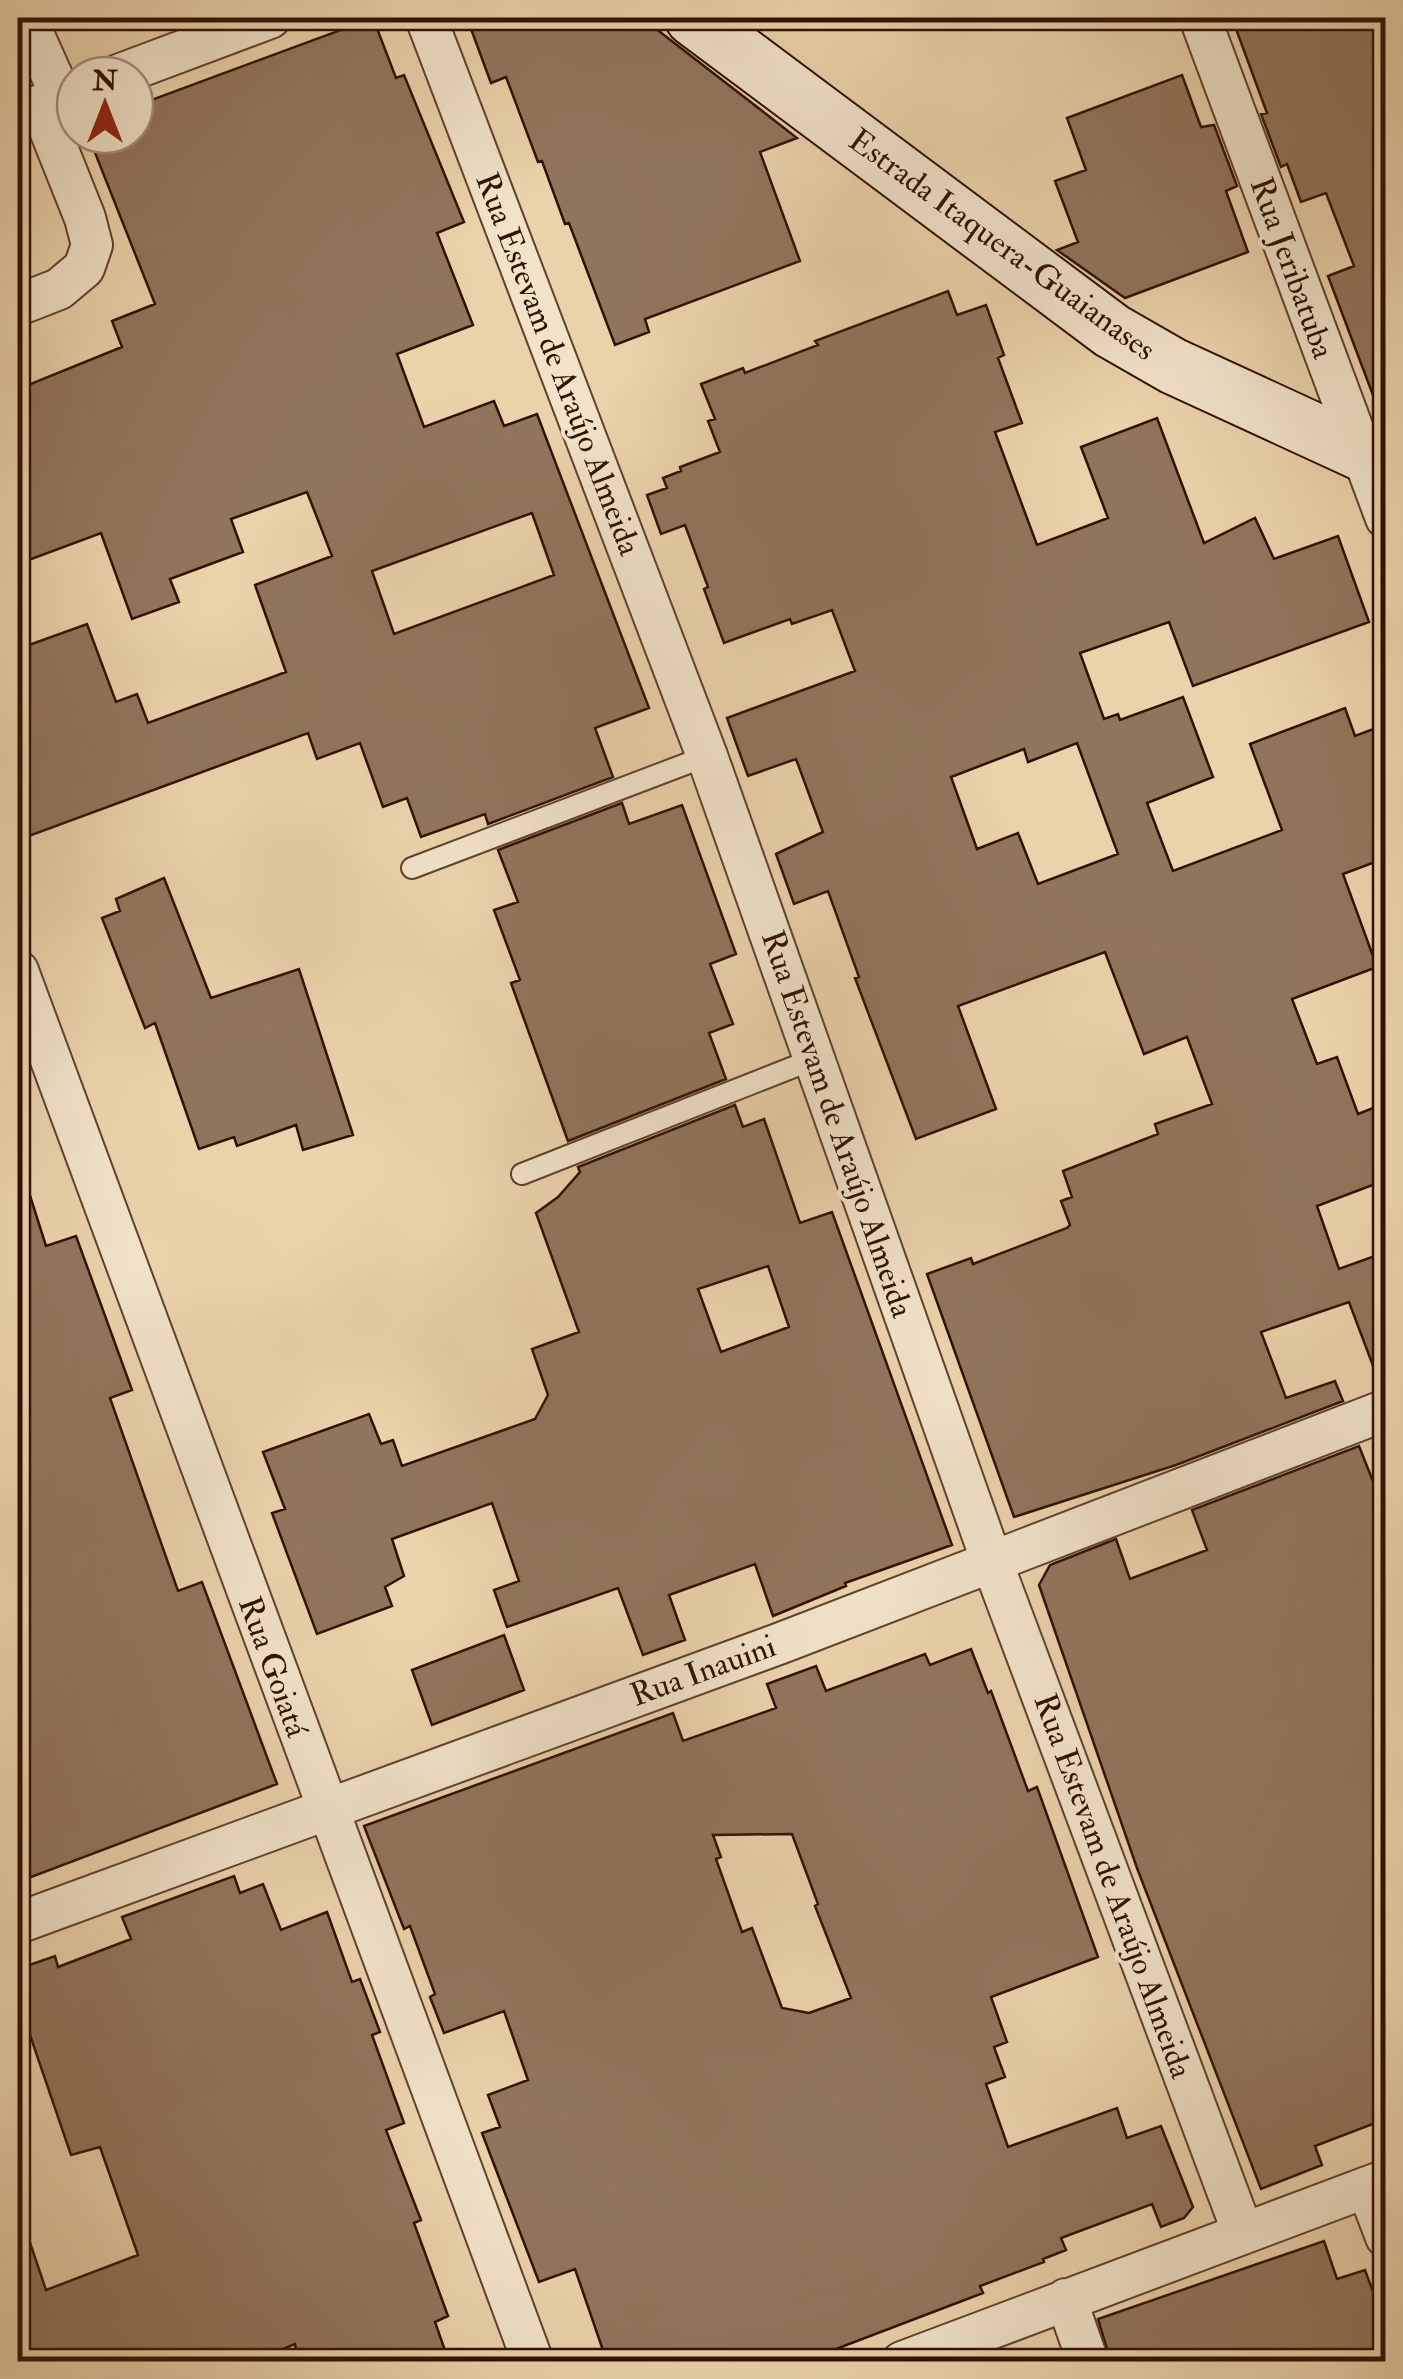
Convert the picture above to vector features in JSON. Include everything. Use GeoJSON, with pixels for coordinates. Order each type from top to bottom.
{"type":"FeatureCollection","features":[{"type":"Feature","properties":{"kind":"main road","name":"Estrada Itaquera-Guaianases"},"geometry":{"type":"LineString","coordinates":[[693,18],[1112,331],[1174,366],[1374,460]]}},
{"type":"Feature","properties":{"kind":"street"},"geometry":{"type":"LineString","coordinates":[[18,305],[59,289],[84,268],[92,245],[26,18]]}},
{"type":"Feature","properties":{"kind":"street"},"geometry":{"type":"LineString","coordinates":[[155,61],[270,18]]}},
{"type":"Feature","properties":{"kind":"street","name":"Rua Estevam de Araújo Almeida"},"geometry":{"type":"LineString","coordinates":[[426,18],[707,756],[992,1562],[1242,2233]]}},
{"type":"Feature","properties":{"kind":"street","name":"Rua Jeribatuba"},"geometry":{"type":"LineString","coordinates":[[1200,18],[1374,460],[1386,518]]}},
{"type":"Feature","properties":{"kind":"street","name":"Rua Goiatá"},"geometry":{"type":"LineString","coordinates":[[18,971],[533,2362]]}},
{"type":"Feature","properties":{"kind":"street","name":"Rua Inauini"},"geometry":{"type":"LineString","coordinates":[[18,1923],[992,1562],[1386,1410]]}},
{"type":"Feature","properties":{"kind":"street"},"geometry":{"type":"LineString","coordinates":[[902,2362],[1376,2184],[1386,2237]]}},
{"type":"Feature","properties":{"kind":"street"},"geometry":{"type":"LineString","coordinates":[[1066,2299],[1088,2362]]}},
{"type":"Feature","properties":{"kind":"lane"},"geometry":{"type":"LineString","coordinates":[[412,868],[707,756]]}},
{"type":"Feature","properties":{"kind":"lane"},"geometry":{"type":"LineString","coordinates":[[522,1174],[814,1060]]}},
{"type":"Feature","properties":{"kind":"building"},"geometry":{"type":"Polygon","coordinates":[[[373,18],[396,78],[404,75],[464,222],[437,233],[473,325],[397,354],[424,427],[494,401],[504,426],[537,414],[649,708],[595,728],[613,777],[488,824],[485,814],[421,837],[407,798],[383,807],[360,743],[317,759],[308,733],[18,840],[18,649],[87,624],[116,702],[137,694],[148,723],[286,672],[255,585],[332,556],[307,492],[231,519],[243,552],[170,579],[179,602],[132,619],[101,533],[18,564],[18,389],[122,347],[112,321],[155,304],[96,155],[155,155],[155,99],[373,18]],[[532,513],[372,571],[394,634],[554,575],[532,513]]]}},
{"type":"Feature","properties":{"kind":"building"},"geometry":{"type":"Polygon","coordinates":[[[467,18],[642,18],[797,138],[760,152],[800,261],[645,319],[649,332],[615,345],[569,223],[565,224],[542,161],[538,162],[506,77],[491,83],[467,18]]]}},
{"type":"Feature","properties":{"kind":"building"},"geometry":{"type":"Polygon","coordinates":[[[1232,18],[1386,18],[1386,418],[1382,419],[1328,276],[1354,266],[1326,193],[1301,202],[1287,164],[1281,167],[1261,114],[1267,113],[1232,18]]]}},
{"type":"Feature","properties":{"kind":"building"},"geometry":{"type":"Polygon","coordinates":[[[1182,75],[1201,127],[1214,125],[1237,186],[1226,191],[1248,252],[1125,298],[1057,250],[1078,242],[1055,181],[1086,170],[1067,118],[1182,75]]]}},
{"type":"Feature","properties":{"kind":"building"},"geometry":{"type":"Polygon","coordinates":[[[948,291],[957,315],[986,305],[1004,355],[998,358],[1022,423],[995,432],[1037,545],[1108,518],[1081,447],[1157,418],[1204,543],[1255,518],[1274,559],[1338,536],[1369,622],[1193,686],[1169,622],[1080,653],[1104,719],[1118,714],[1120,720],[1183,697],[1213,777],[1147,803],[1173,871],[1282,830],[1250,744],[1345,708],[1355,736],[1376,728],[1386,753],[1386,858],[1343,874],[1377,967],[1292,999],[1317,1064],[1337,1057],[1358,1114],[1378,1106],[1386,1126],[1386,1180],[1317,1206],[1339,1269],[1386,1252],[1386,1387],[1381,1387],[1349,1302],[1261,1332],[1286,1398],[1335,1381],[1343,1401],[1176,1465],[1014,1517],[927,1274],[971,1258],[973,1264],[1067,1228],[1070,1225],[1061,1201],[1072,1197],[1063,1171],[1158,1134],[1155,1124],[1212,1104],[1187,1037],[1144,1054],[1105,952],[958,1006],[996,1109],[916,1139],[855,978],[859,977],[828,891],[794,904],[776,854],[823,832],[796,759],[748,776],[727,718],[855,671],[832,610],[792,624],[790,619],[724,643],[685,525],[661,534],[647,495],[667,488],[663,478],[681,471],[680,467],[720,452],[708,421],[715,419],[701,384],[743,368],[745,373],[818,345],[815,341],[948,291]],[[1077,743],[1028,762],[1024,749],[951,777],[977,849],[1018,833],[1038,884],[1118,854],[1077,743]]]}},
{"type":"Feature","properties":{"kind":"building"},"geometry":{"type":"Polygon","coordinates":[[[622,803],[629,824],[682,805],[736,954],[710,964],[733,1024],[709,1033],[726,1079],[568,1141],[511,983],[520,980],[494,910],[518,902],[498,850],[622,803]]]}},
{"type":"Feature","properties":{"kind":"building"},"geometry":{"type":"Polygon","coordinates":[[[164,878],[211,998],[299,969],[353,1135],[303,1150],[296,1125],[237,1146],[234,1137],[199,1149],[155,1023],[145,1028],[102,918],[120,911],[116,899],[164,878]]]}},
{"type":"Feature","properties":{"kind":"building"},"geometry":{"type":"Polygon","coordinates":[[[735,1105],[743,1127],[764,1119],[800,1223],[832,1212],[952,1545],[845,1583],[846,1586],[773,1616],[755,1564],[669,1595],[685,1640],[643,1655],[618,1588],[507,1627],[494,1590],[519,1581],[492,1503],[392,1539],[404,1576],[385,1587],[392,1606],[317,1634],[272,1513],[285,1509],[263,1452],[369,1414],[381,1444],[393,1440],[402,1466],[535,1419],[548,1395],[532,1349],[579,1332],[536,1213],[558,1197],[580,1172],[578,1167],[735,1105]],[[768,1266],[698,1289],[721,1352],[789,1327],[768,1266]]]}},
{"type":"Feature","properties":{"kind":"building"},"geometry":{"type":"Polygon","coordinates":[[[25,1180],[46,1246],[76,1236],[132,1390],[110,1398],[178,1591],[202,1582],[277,1784],[18,1882],[18,1181],[25,1180]]]}},
{"type":"Feature","properties":{"kind":"building"},"geometry":{"type":"Polygon","coordinates":[[[1359,1446],[1374,1484],[1386,1479],[1386,2119],[1315,2146],[1322,2165],[1261,2189],[1137,1868],[1039,1585],[1050,1565],[1116,1539],[1130,1579],[1207,1550],[1192,1510],[1359,1446]]]}},
{"type":"Feature","properties":{"kind":"building"},"geometry":{"type":"Polygon","coordinates":[[[504,1635],[524,1690],[432,1725],[412,1670],[504,1635]]]}},
{"type":"Feature","properties":{"kind":"building"},"geometry":{"type":"Polygon","coordinates":[[[971,1649],[1028,1791],[1037,1787],[1098,1957],[991,1997],[1007,2042],[994,2047],[1005,2077],[986,2084],[1008,2147],[1117,2108],[1127,2138],[1161,2126],[1193,2207],[1184,2218],[1161,2227],[1152,2204],[1061,2238],[1066,2250],[980,2286],[983,2293],[802,2362],[607,2362],[575,2269],[539,2282],[482,2133],[500,2127],[488,2095],[528,2080],[504,2011],[444,2033],[430,1997],[435,1994],[410,1926],[404,1929],[364,1826],[673,1713],[683,1741],[776,1708],[767,1684],[816,1666],[826,1691],[925,1654],[930,1665],[971,1649]],[[792,1834],[713,1835],[721,1857],[716,1859],[742,1932],[752,1928],[782,2008],[809,2013],[851,1998],[815,1906],[818,1904],[792,1834]]]}},
{"type":"Feature","properties":{"kind":"building"},"geometry":{"type":"Polygon","coordinates":[[[234,1876],[240,1893],[263,1884],[281,1930],[327,1912],[352,1982],[360,1979],[380,2032],[372,2035],[404,2123],[386,2130],[421,2220],[414,2223],[448,2316],[435,2322],[449,2362],[298,2362],[295,2344],[251,2362],[18,2362],[18,2223],[23,2222],[46,2290],[138,2255],[100,2147],[71,2155],[18,2000],[18,1969],[55,1956],[58,1967],[131,1939],[122,1917],[234,1876]]]}},
{"type":"Feature","properties":{"kind":"building"},"geometry":{"type":"Polygon","coordinates":[[[1324,2241],[1337,2279],[1365,2270],[1386,2327],[1386,2362],[1111,2362],[1098,2319],[1324,2241]]]}}]}
